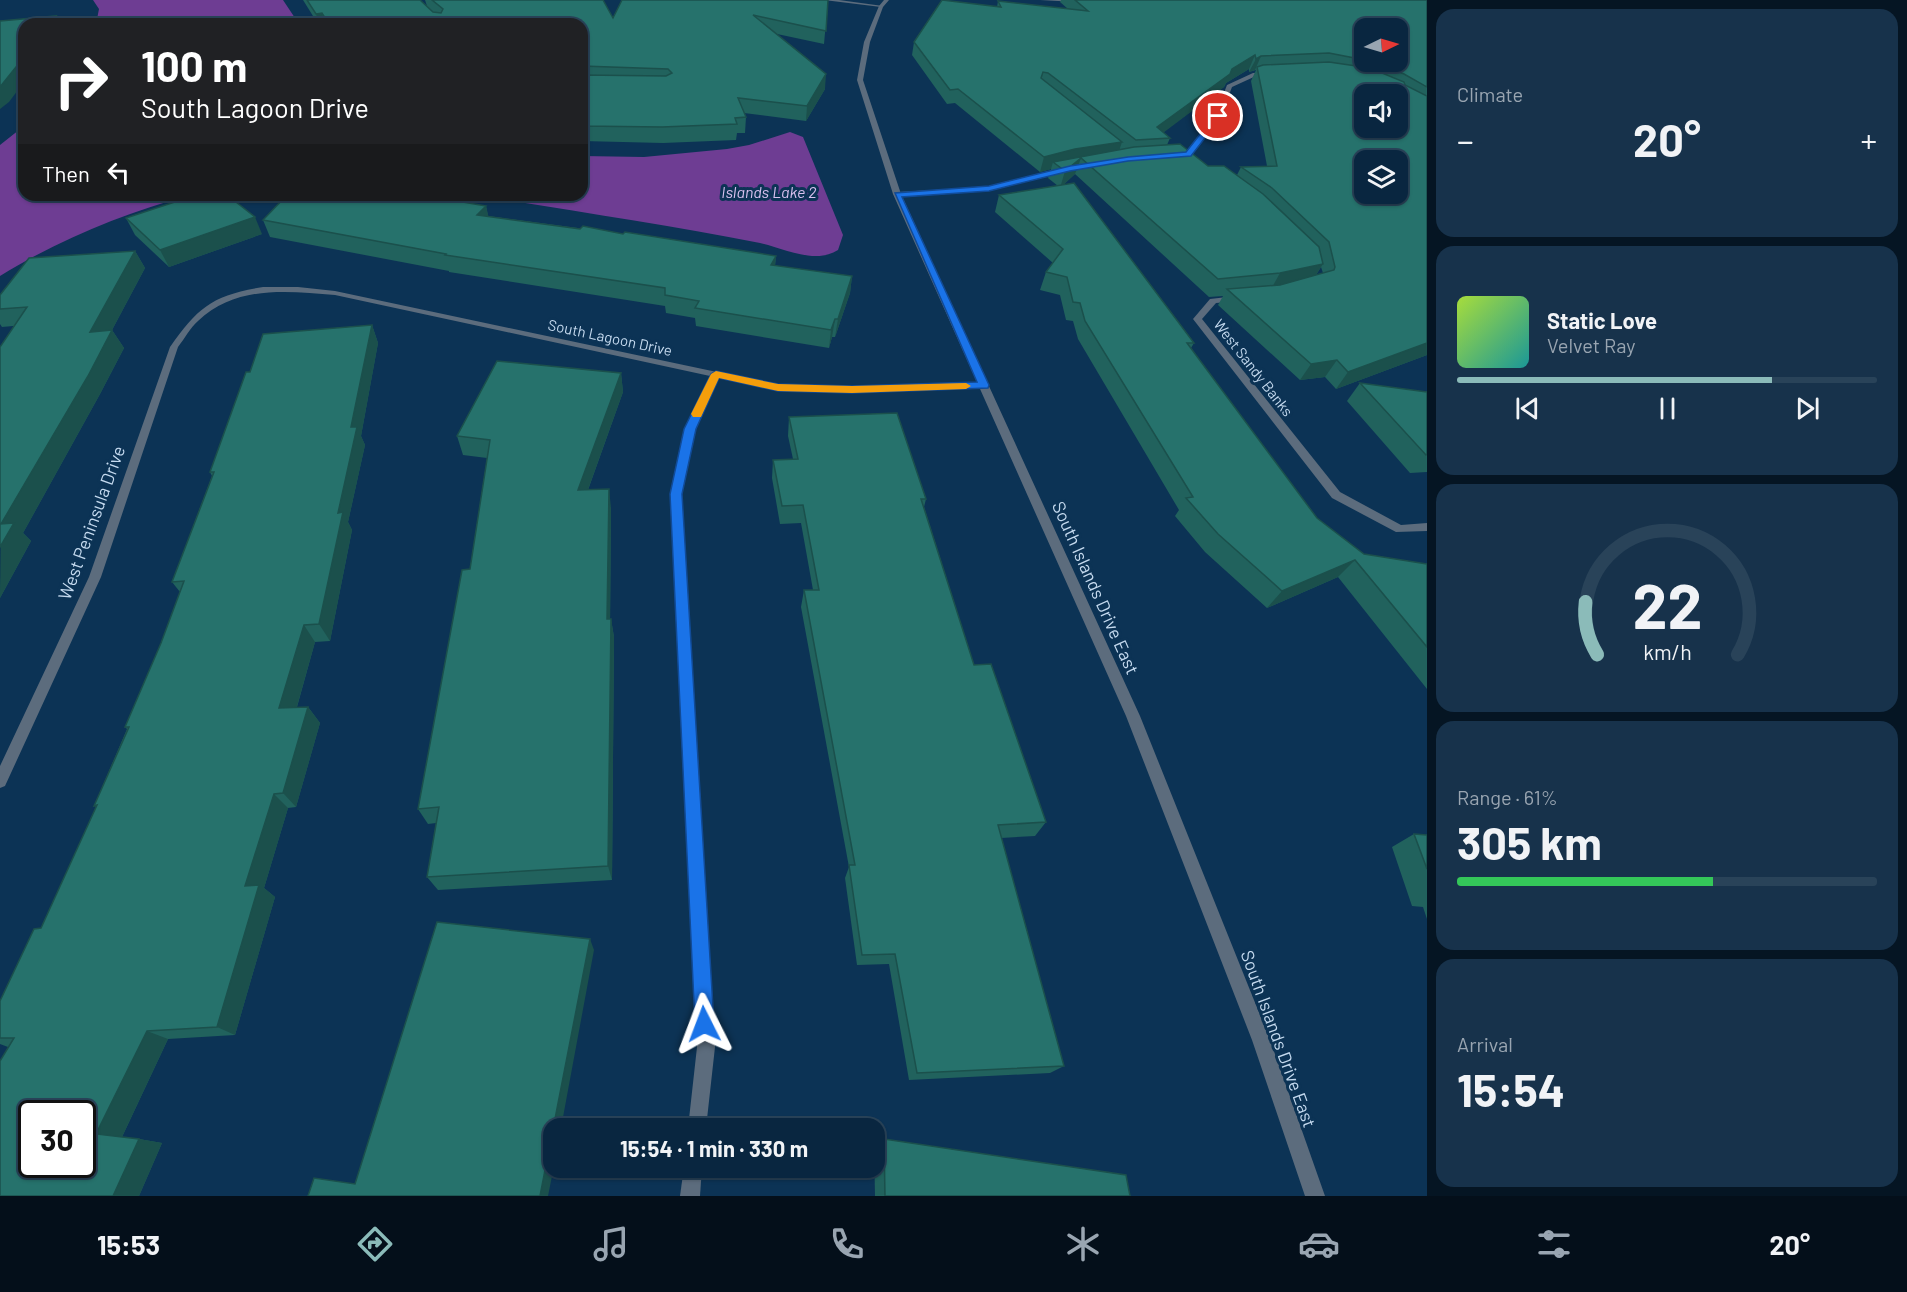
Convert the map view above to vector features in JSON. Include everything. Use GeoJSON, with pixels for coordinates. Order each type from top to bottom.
{"type":"FeatureCollection","features":[{"type":"Feature","properties":{"kind":"street"},"geometry":{"type":"LineString","coordinates":[[826,0],[884,3]]}},
{"type":"Feature","properties":{"kind":"street"},"geometry":{"type":"LineString","coordinates":[[1042,0],[1085,1]]}},
{"type":"Feature","properties":{"kind":"street","name":"South Islands Drive East"},"geometry":{"type":"LineString","coordinates":[[884,3],[867,42],[860,80],[897,194],[1133,716],[1261,1040],[1316,1196]]}},
{"type":"Feature","properties":{"kind":"street"},"geometry":{"type":"LineString","coordinates":[[1188,154],[1218,116],[1228,86],[1255,74],[1277,73]]}},
{"type":"Feature","properties":{"kind":"street"},"geometry":{"type":"LineString","coordinates":[[1164,156],[1188,154],[1197,161]]}},
{"type":"Feature","properties":{"kind":"street"},"geometry":{"type":"LineString","coordinates":[[897,194],[989,189],[1070,168]]}},
{"type":"Feature","properties":{"kind":"street","name":"South Lagoon Drive"},"geometry":{"type":"LineString","coordinates":[[233,294],[281,288],[335,293],[778,388],[852,389],[984,385]]}},
{"type":"Feature","properties":{"kind":"street","name":"West Peninsula Drive"},"geometry":{"type":"LineString","coordinates":[[0,781],[95,577],[174,347],[195,318],[233,294]]}},
{"type":"Feature","properties":{"kind":"street","name":"West Sandy Banks"},"geometry":{"type":"LineString","coordinates":[[1247,298],[1213,301],[1197,320],[1336,495],[1400,529],[1427,527]]}},
{"type":"Feature","properties":{"kind":"street"},"geometry":{"type":"LineString","coordinates":[[698,1118],[706,1047],[676,494],[690,429],[716,374]]}},
{"type":"Feature","properties":{"kind":"street"},"geometry":{"type":"LineString","coordinates":[[690,1196],[692,1178]]}},
{"type":"Feature","properties":{"kind":"water"},"geometry":{"type":"Polygon","coordinates":[[[93,0],[283,0],[295,18],[97,18],[99,9],[93,0]]]}},
{"type":"Feature","properties":{"kind":"water"},"geometry":{"type":"Polygon","coordinates":[[[18,131],[18,201],[170,201],[68,239],[0,276],[0,145],[18,131]]]}},
{"type":"Feature","properties":{"kind":"water","name":"Islands Lake 2"},"geometry":{"type":"Polygon","coordinates":[[[790,132],[803,137],[843,235],[838,250],[829,254],[810,256],[725,236],[514,201],[588,201],[588,156],[644,157],[749,145],[790,132]]]}},
{"type":"Feature","properties":{"kind":"building"},"geometry":{"type":"Polygon","coordinates":[[[307,0],[420,0],[433,12],[441,13],[443,9],[432,0],[603,0],[613,18],[622,0],[828,0],[826,31],[753,15],[826,74],[807,106],[738,98],[746,117],[735,118],[737,124],[662,127],[588,126],[588,75],[666,76],[672,73],[668,69],[588,66],[588,18],[325,18],[322,13],[316,14],[307,0]]]}},
{"type":"Feature","properties":{"kind":"building"},"geometry":{"type":"Polygon","coordinates":[[[942,0],[1001,7],[998,1],[1088,11],[1075,0],[1427,0],[1427,87],[1399,72],[1408,72],[1408,18],[1354,18],[1354,58],[1329,53],[1261,56],[1256,59],[1255,55],[1232,69],[1230,74],[1157,127],[1170,138],[1136,140],[1048,73],[1043,72],[1041,78],[1122,142],[1075,149],[1044,157],[958,89],[950,90],[914,42],[942,0]]]}},
{"type":"Feature","properties":{"kind":"building"},"geometry":{"type":"Polygon","coordinates":[[[18,19],[18,64],[0,87],[0,21],[18,19]]]}},
{"type":"Feature","properties":{"kind":"building"},"geometry":{"type":"Polygon","coordinates":[[[1329,62],[1354,66],[1354,72],[1380,72],[1404,82],[1405,84],[1354,84],[1354,138],[1408,138],[1408,86],[1427,96],[1427,343],[1348,372],[1337,360],[1311,364],[1227,289],[1280,285],[1334,270],[1335,267],[1329,242],[1272,188],[1241,167],[1277,166],[1257,67],[1329,62]]]}},
{"type":"Feature","properties":{"kind":"building"},"geometry":{"type":"Polygon","coordinates":[[[1180,144],[1208,166],[1224,166],[1263,194],[1319,247],[1323,264],[1280,273],[1218,279],[1081,158],[1065,171],[1053,162],[1134,147],[1180,144]]]}},
{"type":"Feature","properties":{"kind":"building"},"geometry":{"type":"Polygon","coordinates":[[[1074,183],[1194,343],[1187,343],[1317,518],[1364,554],[1427,564],[1427,647],[1355,560],[1282,591],[1218,534],[1186,498],[1193,497],[1085,321],[1080,303],[1073,302],[1067,277],[1046,272],[1063,249],[999,195],[1074,183]]]}},
{"type":"Feature","properties":{"kind":"building"},"geometry":{"type":"Polygon","coordinates":[[[178,201],[235,201],[255,217],[160,250],[126,218],[178,201]]]}},
{"type":"Feature","properties":{"kind":"building"},"geometry":{"type":"Polygon","coordinates":[[[281,201],[457,201],[486,206],[477,215],[580,229],[583,226],[776,256],[771,265],[852,276],[838,319],[835,319],[831,330],[695,308],[699,301],[665,295],[665,288],[445,255],[263,220],[281,201]]]}},
{"type":"Feature","properties":{"kind":"building"},"geometry":{"type":"Polygon","coordinates":[[[135,251],[90,332],[112,330],[88,376],[1,524],[14,523],[0,547],[0,347],[27,307],[0,309],[0,295],[29,258],[135,251]]]}},
{"type":"Feature","properties":{"kind":"building"},"geometry":{"type":"Polygon","coordinates":[[[372,325],[351,427],[357,427],[338,513],[343,512],[319,624],[304,625],[279,708],[308,707],[283,793],[274,794],[245,886],[259,885],[217,1027],[147,1031],[96,1134],[139,1139],[113,1196],[0,1196],[0,1061],[14,1038],[0,1038],[0,1001],[34,929],[41,928],[97,805],[94,806],[129,727],[125,727],[161,643],[184,581],[172,582],[214,472],[210,472],[246,372],[250,372],[263,334],[372,325]]]}},
{"type":"Feature","properties":{"kind":"building"},"geometry":{"type":"Polygon","coordinates":[[[497,361],[621,373],[578,490],[609,489],[607,619],[611,619],[608,866],[427,877],[439,807],[418,809],[462,570],[470,569],[490,440],[457,436],[497,361]]]}},
{"type":"Feature","properties":{"kind":"building"},"geometry":{"type":"Polygon","coordinates":[[[1360,383],[1427,392],[1426,455],[1360,383]]]}},
{"type":"Feature","properties":{"kind":"building"},"geometry":{"type":"Polygon","coordinates":[[[897,413],[926,499],[921,499],[974,665],[991,664],[1046,822],[998,825],[1064,1066],[917,1073],[895,954],[862,955],[849,865],[855,865],[804,590],[819,590],[803,505],[782,506],[773,460],[798,459],[789,417],[897,413]]]}},
{"type":"Feature","properties":{"kind":"building"},"geometry":{"type":"Polygon","coordinates":[[[1414,834],[1427,835],[1427,869],[1414,834]]]}},
{"type":"Feature","properties":{"kind":"building"},"geometry":{"type":"Polygon","coordinates":[[[437,922],[590,939],[555,1118],[543,1118],[544,1178],[540,1196],[308,1196],[314,1178],[355,1184],[437,922]]]}},
{"type":"Feature","properties":{"kind":"building"},"geometry":{"type":"Polygon","coordinates":[[[885,1139],[1126,1175],[1130,1196],[885,1196],[885,1139]]]}},
{"type":"Feature","properties":{"kind":"slow traffic"},"geometry":{"type":"LineString","coordinates":[[697,414],[716,374],[778,388],[966,386]]}},
{"type":"Feature","properties":{"kind":"route"},"geometry":{"type":"LineString","coordinates":[[704,1024],[676,494],[690,429],[716,374],[778,388],[852,389],[984,385],[897,194],[989,189],[1070,168],[1128,159],[1188,154],[1218,116]]}}]}
